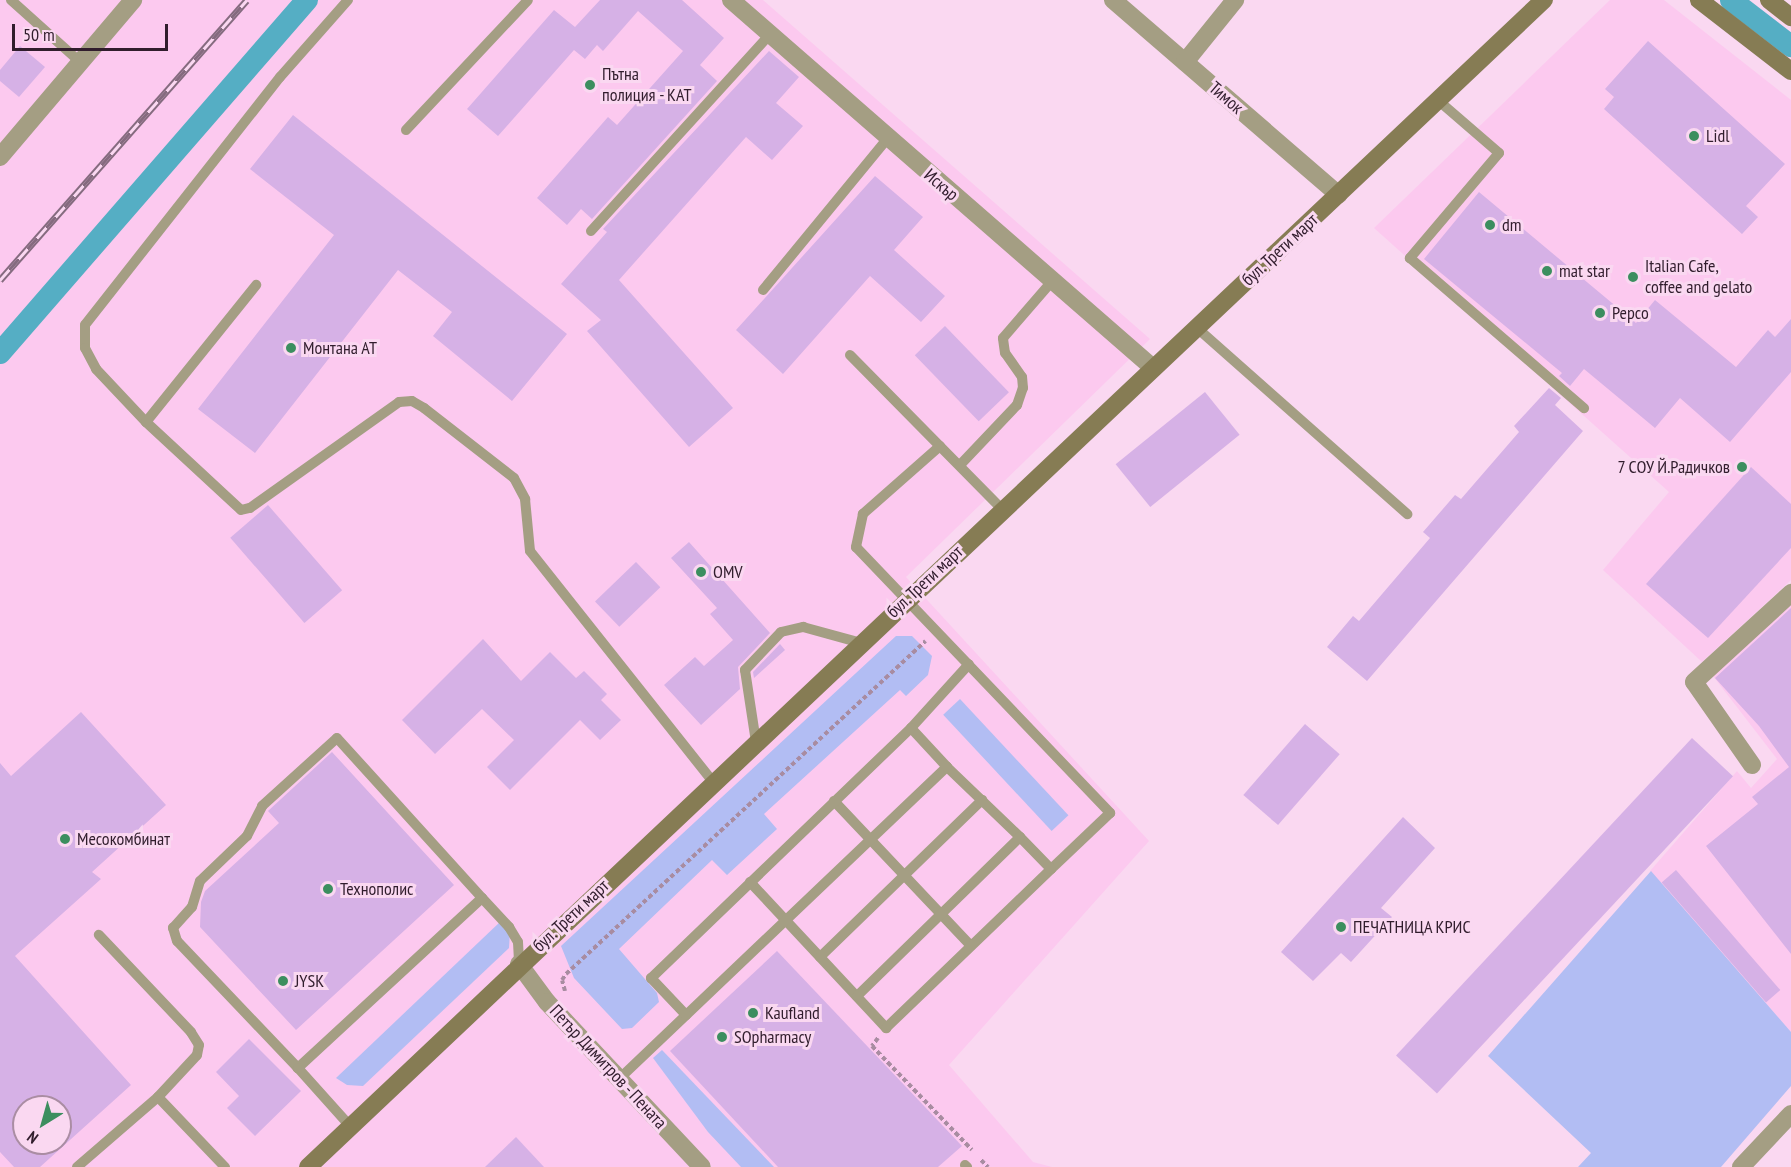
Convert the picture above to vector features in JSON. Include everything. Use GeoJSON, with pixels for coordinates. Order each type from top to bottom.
{"type":"FeatureCollection","features":[{"type":"Feature","properties":{"kind":"main road","name":"бул. Трети март"},"geometry":{"type":"LineString","coordinates":[[308,1167],[519,964],[714,783],[906,599],[1440,102],[1544,0]]}},
{"type":"Feature","properties":{"kind":"main road"},"geometry":{"type":"LineString","coordinates":[[1699,0],[1791,71]]}},
{"type":"Feature","properties":{"kind":"main road"},"geometry":{"type":"LineString","coordinates":[[1769,0],[1791,17]]}},
{"type":"Feature","properties":{"kind":"street"},"geometry":{"type":"LineString","coordinates":[[0,157],[133,0]]}},
{"type":"Feature","properties":{"kind":"street","name":"Искър"},"geometry":{"type":"LineString","coordinates":[[731,0],[887,139],[1153,368]]}},
{"type":"Feature","properties":{"kind":"street","name":"Тимок"},"geometry":{"type":"LineString","coordinates":[[1113,0],[1339,195]]}},
{"type":"Feature","properties":{"kind":"street"},"geometry":{"type":"LineString","coordinates":[[1185,62],[1235,0]]}},
{"type":"Feature","properties":{"kind":"street"},"geometry":{"type":"LineString","coordinates":[[1752,765],[1694,682],[1791,593]]}},
{"type":"Feature","properties":{"kind":"street","name":"Петър Димитров - Пената"},"geometry":{"type":"LineString","coordinates":[[519,964],[547,1002],[702,1167]]}},
{"type":"Feature","properties":{"kind":"street"},"geometry":{"type":"LineString","coordinates":[[1741,1167],[1791,1114]]}},
{"type":"Feature","properties":{"kind":"lane"},"geometry":{"type":"LineString","coordinates":[[11,0],[80,62]]}},
{"type":"Feature","properties":{"kind":"lane"},"geometry":{"type":"LineString","coordinates":[[348,0],[280,77],[85,325],[85,348],[96,369],[146,422],[241,510],[250,508],[399,402],[412,401],[424,408],[514,478],[525,500],[530,551],[714,783]]}},
{"type":"Feature","properties":{"kind":"lane"},"geometry":{"type":"LineString","coordinates":[[406,130],[528,0]]}},
{"type":"Feature","properties":{"kind":"lane"},"geometry":{"type":"LineString","coordinates":[[591,231],[770,34]]}},
{"type":"Feature","properties":{"kind":"lane"},"geometry":{"type":"LineString","coordinates":[[1440,102],[1499,153],[1410,258],[1584,408]]}},
{"type":"Feature","properties":{"kind":"lane"},"geometry":{"type":"LineString","coordinates":[[763,290],[887,139]]}},
{"type":"Feature","properties":{"kind":"lane"},"geometry":{"type":"LineString","coordinates":[[960,465],[1017,405],[1023,388],[1022,377],[1005,353],[1003,338],[1053,280]]}},
{"type":"Feature","properties":{"kind":"lane"},"geometry":{"type":"LineString","coordinates":[[146,422],[256,285]]}},
{"type":"Feature","properties":{"kind":"lane"},"geometry":{"type":"LineString","coordinates":[[1197,328],[1407,514]]}},
{"type":"Feature","properties":{"kind":"lane"},"geometry":{"type":"LineString","coordinates":[[850,355],[1003,510]]}},
{"type":"Feature","properties":{"kind":"lane"},"geometry":{"type":"LineString","coordinates":[[750,882],[886,1028],[1110,813],[856,547],[863,514],[940,446]]}},
{"type":"Feature","properties":{"kind":"lane"},"geometry":{"type":"LineString","coordinates":[[756,742],[745,670],[781,632],[803,627],[861,643]]}},
{"type":"Feature","properties":{"kind":"lane"},"geometry":{"type":"LineString","coordinates":[[686,1015],[651,978],[911,728],[969,664]]}},
{"type":"Feature","properties":{"kind":"lane"},"geometry":{"type":"LineString","coordinates":[[911,728],[947,767],[1051,869]]}},
{"type":"Feature","properties":{"kind":"lane"},"geometry":{"type":"LineString","coordinates":[[350,1126],[177,941],[173,928],[192,907],[200,881],[247,836],[262,806],[334,739],[340,740],[509,927],[518,942],[519,964]]}},
{"type":"Feature","properties":{"kind":"lane"},"geometry":{"type":"LineString","coordinates":[[619,1079],[947,767]]}},
{"type":"Feature","properties":{"kind":"lane"},"geometry":{"type":"LineString","coordinates":[[820,957],[982,800]]}},
{"type":"Feature","properties":{"kind":"lane"},"geometry":{"type":"LineString","coordinates":[[834,801],[971,946]]}},
{"type":"Feature","properties":{"kind":"lane"},"geometry":{"type":"LineString","coordinates":[[857,996],[1020,837]]}},
{"type":"Feature","properties":{"kind":"lane"},"geometry":{"type":"LineString","coordinates":[[298,1068],[482,898]]}},
{"type":"Feature","properties":{"kind":"lane"},"geometry":{"type":"LineString","coordinates":[[77,1167],[158,1097],[196,1055],[199,1045],[191,1032],[99,935]]}},
{"type":"Feature","properties":{"kind":"lane"},"geometry":{"type":"LineString","coordinates":[[158,1097],[225,1167]]}},
{"type":"Feature","properties":{"kind":"path"},"geometry":{"type":"LineString","coordinates":[[571,997],[564,989],[562,980],[566,974],[936,630]]}},
{"type":"Feature","properties":{"kind":"path"},"geometry":{"type":"LineString","coordinates":[[886,1028],[872,1046],[988,1167]]}},
{"type":"Feature","properties":{"kind":"shaded area"},"geometry":{"type":"Polygon","coordinates":[[[0,0],[763,0],[1150,339],[906,577],[1149,841],[949,1065],[1033,1162],[1052,1167],[0,1167],[0,0]]]}},
{"type":"Feature","properties":{"kind":"shaded area"},"geometry":{"type":"Polygon","coordinates":[[[1610,0],[1664,0],[1791,100],[1791,580],[1702,662],[1603,570],[1669,492],[1374,228],[1610,0]]]}},
{"type":"Feature","properties":{"kind":"shaded area"},"geometry":{"type":"Polygon","coordinates":[[[1791,605],[1791,1032],[1650,871],[1737,771],[1751,788],[1777,759],[1713,676],[1791,605]]]}},
{"type":"Feature","properties":{"kind":"shaded area"},"geometry":{"type":"Polygon","coordinates":[[[896,636],[912,636],[932,656],[928,675],[906,696],[900,690],[764,814],[777,829],[727,875],[712,860],[619,949],[657,993],[659,1002],[632,1028],[622,1029],[574,978],[561,946],[896,636]]]}},
{"type":"Feature","properties":{"kind":"shaded area"},"geometry":{"type":"Polygon","coordinates":[[[960,699],[1068,815],[1052,831],[943,715],[960,699]]]}},
{"type":"Feature","properties":{"kind":"shaded area"},"geometry":{"type":"Polygon","coordinates":[[[1651,871],[1791,1032],[1791,1086],[1721,1167],[1578,1167],[1591,1153],[1488,1056],[1651,871]]]}},
{"type":"Feature","properties":{"kind":"shaded area"},"geometry":{"type":"Polygon","coordinates":[[[501,921],[510,931],[509,948],[363,1086],[347,1085],[336,1078],[501,921]]]}},
{"type":"Feature","properties":{"kind":"shaded area"},"geometry":{"type":"Polygon","coordinates":[[[662,1050],[774,1167],[741,1167],[708,1132],[653,1058],[662,1050]]]}},
{"type":"Feature","properties":{"kind":"building"},"geometry":{"type":"Polygon","coordinates":[[[600,0],[682,0],[724,38],[700,65],[717,81],[592,219],[581,209],[567,225],[537,198],[608,117],[617,125],[683,51],[638,11],[603,51],[597,45],[585,59],[574,50],[498,136],[467,109],[554,10],[575,27],[600,0]]]}},
{"type":"Feature","properties":{"kind":"building","name":"Lidl"},"geometry":{"type":"Polygon","coordinates":[[[1648,41],[1785,164],[1746,206],[1758,217],[1742,234],[1604,109],[1614,97],[1605,89],[1648,41]]]}},
{"type":"Feature","properties":{"kind":"building"},"geometry":{"type":"Polygon","coordinates":[[[20,46],[45,67],[19,97],[0,81],[0,70],[20,46]]]}},
{"type":"Feature","properties":{"kind":"building"},"geometry":{"type":"Polygon","coordinates":[[[769,51],[799,77],[776,103],[803,126],[772,160],[746,137],[619,280],[733,408],[689,447],[587,331],[601,320],[561,284],[607,232],[603,229],[769,51]]]}},
{"type":"Feature","properties":{"kind":"building"},"geometry":{"type":"Polygon","coordinates":[[[293,115],[567,334],[512,401],[433,336],[452,312],[398,270],[255,453],[198,409],[334,235],[250,169],[293,115]]]}},
{"type":"Feature","properties":{"kind":"building"},"geometry":{"type":"Polygon","coordinates":[[[875,176],[923,217],[894,250],[945,296],[921,322],[870,276],[783,374],[736,330],[875,176]]]}},
{"type":"Feature","properties":{"kind":"building"},"geometry":{"type":"Polygon","coordinates":[[[1479,192],[1636,323],[1655,300],[1736,367],[1768,330],[1775,337],[1791,319],[1791,372],[1730,442],[1680,398],[1655,428],[1584,369],[1570,386],[1559,376],[1562,373],[1424,259],[1479,192]]]}},
{"type":"Feature","properties":{"kind":"building"},"geometry":{"type":"Polygon","coordinates":[[[945,326],[1009,392],[979,421],[915,355],[945,326]]]}},
{"type":"Feature","properties":{"kind":"building"},"geometry":{"type":"Polygon","coordinates":[[[1549,388],[1561,398],[1555,405],[1583,431],[1367,681],[1327,647],[1353,616],[1359,621],[1430,538],[1423,532],[1455,495],[1461,499],[1519,432],[1514,426],[1549,388]]]}},
{"type":"Feature","properties":{"kind":"building"},"geometry":{"type":"Polygon","coordinates":[[[1205,392],[1240,435],[1150,507],[1116,464],[1205,392]]]}},
{"type":"Feature","properties":{"kind":"building"},"geometry":{"type":"Polygon","coordinates":[[[1751,467],[1791,504],[1791,548],[1708,638],[1646,584],[1751,467]]]}},
{"type":"Feature","properties":{"kind":"building"},"geometry":{"type":"Polygon","coordinates":[[[268,505],[342,590],[304,623],[230,538],[268,505]]]}},
{"type":"Feature","properties":{"kind":"building"},"geometry":{"type":"Polygon","coordinates":[[[689,542],[770,633],[738,667],[740,689],[701,725],[664,685],[695,657],[704,666],[733,640],[710,614],[717,608],[671,558],[689,542]]]}},
{"type":"Feature","properties":{"kind":"building"},"geometry":{"type":"Polygon","coordinates":[[[636,562],[660,587],[619,627],[595,602],[636,562]]]}},
{"type":"Feature","properties":{"kind":"building"},"geometry":{"type":"Polygon","coordinates":[[[1791,608],[1791,954],[1706,846],[1758,804],[1752,797],[1789,767],[1759,726],[1715,678],[1791,608]]]}},
{"type":"Feature","properties":{"kind":"building"},"geometry":{"type":"Polygon","coordinates":[[[483,639],[521,681],[550,652],[576,678],[584,671],[607,694],[601,700],[621,720],[600,740],[580,720],[510,790],[487,767],[514,740],[482,709],[435,754],[402,720],[483,639]]]}},
{"type":"Feature","properties":{"kind":"building"},"geometry":{"type":"Polygon","coordinates":[[[780,644],[785,650],[754,678],[753,672],[780,644]]]}},
{"type":"Feature","properties":{"kind":"building","name":"Месокомбинат"},"geometry":{"type":"Polygon","coordinates":[[[81,712],[166,805],[92,872],[101,879],[15,956],[131,1085],[72,1138],[72,1095],[12,1095],[12,1155],[53,1155],[40,1167],[14,1167],[0,1152],[0,763],[11,776],[81,712]]]}},
{"type":"Feature","properties":{"kind":"building"},"geometry":{"type":"Polygon","coordinates":[[[1305,724],[1340,754],[1278,825],[1243,795],[1305,724]]]}},
{"type":"Feature","properties":{"kind":"building"},"geometry":{"type":"Polygon","coordinates":[[[1692,738],[1733,776],[1437,1094],[1396,1055],[1692,738]]]}},
{"type":"Feature","properties":{"kind":"building","name":"Технополис"},"geometry":{"type":"Polygon","coordinates":[[[332,752],[454,885],[296,1030],[200,927],[201,902],[205,891],[279,823],[268,811],[332,752]]]}},
{"type":"Feature","properties":{"kind":"building"},"geometry":{"type":"Polygon","coordinates":[[[1403,817],[1435,848],[1381,908],[1392,917],[1351,962],[1341,953],[1313,981],[1281,952],[1403,817]]]}},
{"type":"Feature","properties":{"kind":"building"},"geometry":{"type":"Polygon","coordinates":[[[1676,870],[1780,990],[1766,1002],[1662,882],[1676,870]]]}},
{"type":"Feature","properties":{"kind":"building"},"geometry":{"type":"Polygon","coordinates":[[[777,951],[962,1146],[938,1167],[778,1167],[670,1051],[777,951]]]}},
{"type":"Feature","properties":{"kind":"building"},"geometry":{"type":"Polygon","coordinates":[[[249,1039],[301,1091],[255,1136],[227,1108],[239,1096],[216,1072],[249,1039]]]}},
{"type":"Feature","properties":{"kind":"building"},"geometry":{"type":"Polygon","coordinates":[[[516,1137],[544,1167],[485,1167],[516,1137]]]}},
{"type":"Feature","properties":{"kind":"waterway"},"geometry":{"type":"LineString","coordinates":[[0,353],[307,0]]}},
{"type":"Feature","properties":{"kind":"waterway"},"geometry":{"type":"LineString","coordinates":[[1731,0],[1791,46]]}},
{"type":"Feature","properties":{"kind":"railway"},"geometry":{"type":"LineString","coordinates":[[0,280],[247,0]]}},
{"type":"Feature","properties":{"kind":"place","name":"Пътна полиция - КАТ"},"geometry":{"type":"Point","coordinates":[590,85]}},
{"type":"Feature","properties":{"kind":"place","name":"Lidl"},"geometry":{"type":"Point","coordinates":[1694,136]}},
{"type":"Feature","properties":{"kind":"place","name":"dm"},"geometry":{"type":"Point","coordinates":[1490,225]}},
{"type":"Feature","properties":{"kind":"place","name":"mat star"},"geometry":{"type":"Point","coordinates":[1547,271]}},
{"type":"Feature","properties":{"kind":"place","name":"Italian Cafe, coffee and gelato"},"geometry":{"type":"Point","coordinates":[1633,277]}},
{"type":"Feature","properties":{"kind":"place","name":"Pepco"},"geometry":{"type":"Point","coordinates":[1600,313]}},
{"type":"Feature","properties":{"kind":"place","name":"Монтана АТ"},"geometry":{"type":"Point","coordinates":[291,348]}},
{"type":"Feature","properties":{"kind":"place","name":"7 СОУ Й.Радичков"},"geometry":{"type":"Point","coordinates":[1742,467]}},
{"type":"Feature","properties":{"kind":"place","name":"OMV"},"geometry":{"type":"Point","coordinates":[701,572]}},
{"type":"Feature","properties":{"kind":"place","name":"Месокомбинат"},"geometry":{"type":"Point","coordinates":[65,839]}},
{"type":"Feature","properties":{"kind":"place","name":"Технополис"},"geometry":{"type":"Point","coordinates":[328,889]}},
{"type":"Feature","properties":{"kind":"place","name":"ПЕЧАТНИЦА КРИС"},"geometry":{"type":"Point","coordinates":[1341,927]}},
{"type":"Feature","properties":{"kind":"place","name":"JYSK"},"geometry":{"type":"Point","coordinates":[283,981]}},
{"type":"Feature","properties":{"kind":"place","name":"Kaufland"},"geometry":{"type":"Point","coordinates":[753,1013]}},
{"type":"Feature","properties":{"kind":"place","name":"SOpharmacy"},"geometry":{"type":"Point","coordinates":[722,1037]}}]}
